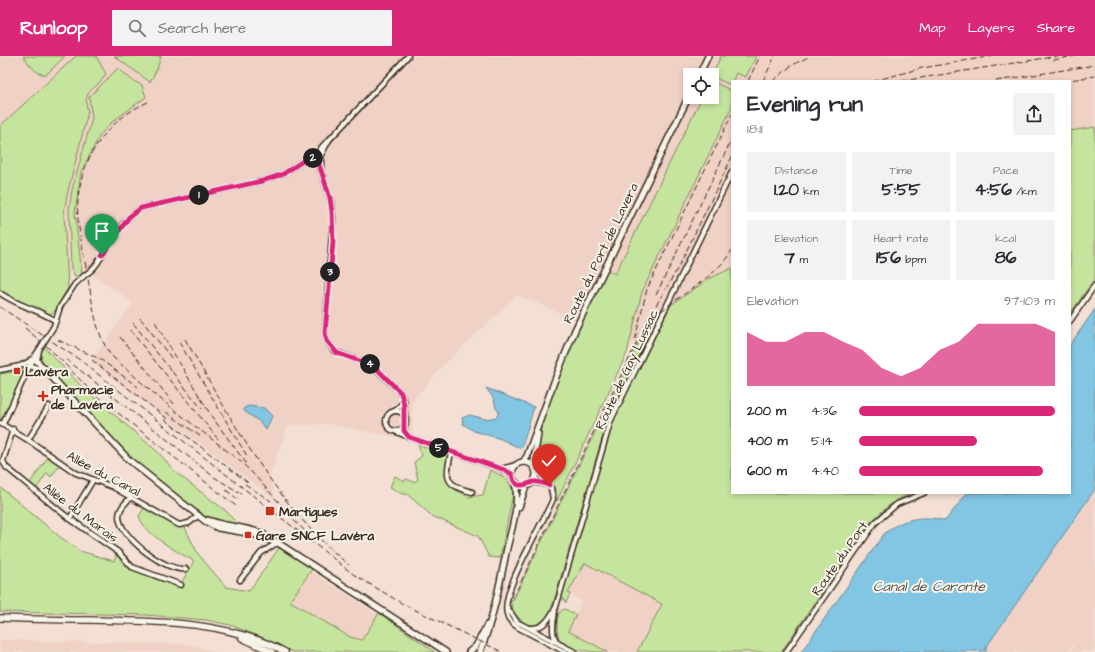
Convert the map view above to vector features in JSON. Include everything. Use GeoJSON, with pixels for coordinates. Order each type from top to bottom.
{"type":"FeatureCollection","features":[{"type":"Feature","properties":{"kind":"main road"},"geometry":{"type":"LineString","coordinates":[[2,618],[164,622],[200,626],[225,631],[260,641],[285,652]]}},
{"type":"Feature","properties":{"kind":"main road"},"geometry":{"type":"LineString","coordinates":[[225,631],[272,652]]}},
{"type":"Feature","properties":{"kind":"street"},"geometry":{"type":"LineString","coordinates":[[408,56],[329,140],[318,156],[331,202],[333,218],[325,333],[327,341],[337,353],[374,366],[401,393],[404,401],[405,433],[409,437]]}},
{"type":"Feature","properties":{"kind":"street"},"geometry":{"type":"LineString","coordinates":[[702,68],[708,56]]}},
{"type":"Feature","properties":{"kind":"street","name":"Route du Port de Lavera"},"geometry":{"type":"LineString","coordinates":[[523,462],[527,456],[539,426],[554,382],[575,330],[685,104]]}},
{"type":"Feature","properties":{"kind":"street"},"geometry":{"type":"LineString","coordinates":[[2,423],[39,350],[54,326],[59,309],[64,300],[75,284],[97,265],[102,255],[129,217],[141,208],[262,181],[283,174],[310,156],[318,156]]}},
{"type":"Feature","properties":{"kind":"street","name":"Route de Gay Lussac"},"geometry":{"type":"LineString","coordinates":[[558,643],[554,636],[553,629],[556,607],[611,420],[731,174]]}},
{"type":"Feature","properties":{"kind":"street"},"geometry":{"type":"LineString","coordinates":[[1071,320],[1095,285]]}},
{"type":"Feature","properties":{"kind":"street"},"geometry":{"type":"LineString","coordinates":[[0,293],[14,303],[35,309],[56,321]]}},
{"type":"Feature","properties":{"kind":"street"},"geometry":{"type":"LineString","coordinates":[[0,370],[33,362]]}},
{"type":"Feature","properties":{"kind":"street"},"geometry":{"type":"LineString","coordinates":[[33,362],[48,373],[129,460],[199,516],[218,528],[254,534],[277,543],[428,642],[446,652]]}},
{"type":"Feature","properties":{"kind":"street"},"geometry":{"type":"LineString","coordinates":[[404,401],[395,411],[389,414],[386,419],[386,425],[394,431],[451,453],[502,469],[512,474],[515,482],[517,500],[512,528],[492,613],[480,652]]}},
{"type":"Feature","properties":{"kind":"street"},"geometry":{"type":"LineString","coordinates":[[28,440],[49,406]]}},
{"type":"Feature","properties":{"kind":"street"},"geometry":{"type":"LineString","coordinates":[[395,411],[401,413],[405,417]]}},
{"type":"Feature","properties":{"kind":"street","name":"Allée du Canal"},"geometry":{"type":"LineString","coordinates":[[2,423],[76,473],[113,487],[179,525],[189,523],[199,516]]}},
{"type":"Feature","properties":{"kind":"street"},"geometry":{"type":"LineString","coordinates":[[394,431],[400,430],[404,426]]}},
{"type":"Feature","properties":{"kind":"street","name":"Route du Port de Lavera"},"geometry":{"type":"LineString","coordinates":[[534,468],[539,426]]}},
{"type":"Feature","properties":{"kind":"street","name":"Allée du Marais"},"geometry":{"type":"LineString","coordinates":[[12,430],[3,461],[6,467],[70,518],[118,552],[132,567],[181,586]]}},
{"type":"Feature","properties":{"kind":"street"},"geometry":{"type":"LineString","coordinates":[[451,453],[448,471],[450,482],[457,488],[472,492]]}},
{"type":"Feature","properties":{"kind":"street"},"geometry":{"type":"LineString","coordinates":[[502,469],[516,466],[523,462],[534,468],[549,485],[553,492],[553,499],[508,592],[506,614],[512,623],[558,643],[574,652]]}},
{"type":"Feature","properties":{"kind":"street"},"geometry":{"type":"LineString","coordinates":[[512,474],[516,466]]}},
{"type":"Feature","properties":{"kind":"street"},"geometry":{"type":"LineString","coordinates":[[512,528],[526,486],[532,482],[536,476],[534,468]]}},
{"type":"Feature","properties":{"kind":"street"},"geometry":{"type":"LineString","coordinates":[[70,518],[91,486],[93,480]]}},
{"type":"Feature","properties":{"kind":"street"},"geometry":{"type":"LineString","coordinates":[[515,482],[526,486]]}},
{"type":"Feature","properties":{"kind":"street"},"geometry":{"type":"LineString","coordinates":[[532,482],[549,485]]}},
{"type":"Feature","properties":{"kind":"street","name":"Route du Port"},"geometry":{"type":"LineString","coordinates":[[786,652],[875,523],[897,504],[922,494]]}},
{"type":"Feature","properties":{"kind":"street"},"geometry":{"type":"LineString","coordinates":[[130,498],[123,505],[120,512],[120,521],[124,529],[152,557],[178,569],[186,569]]}},
{"type":"Feature","properties":{"kind":"street"},"geometry":{"type":"LineString","coordinates":[[240,580],[261,553],[277,543]]}},
{"type":"Feature","properties":{"kind":"street"},"geometry":{"type":"LineString","coordinates":[[506,605],[514,619],[565,652]]}},
{"type":"Feature","properties":{"kind":"street","name":"Route de Gay Lussac"},"geometry":{"type":"LineString","coordinates":[[544,638],[544,625],[556,607]]}},
{"type":"Feature","properties":{"kind":"street"},"geometry":{"type":"LineString","coordinates":[[469,652],[476,646],[492,613]]}},
{"type":"Feature","properties":{"kind":"street"},"geometry":{"type":"LineString","coordinates":[[529,628],[537,628],[544,625]]}},
{"type":"Feature","properties":{"kind":"street","name":"Route de Gay Lussac"},"geometry":{"type":"LineString","coordinates":[[544,638],[553,629]]}},
{"type":"Feature","properties":{"kind":"street"},"geometry":{"type":"LineString","coordinates":[[428,642],[438,652]]}},
{"type":"Feature","properties":{"kind":"shaded area"},"geometry":{"type":"Polygon","coordinates":[[[0,56],[1095,56],[1095,169],[1071,173],[1071,80],[731,80],[731,288],[651,351],[517,295],[445,363],[412,402],[412,436],[383,435],[329,424],[288,425],[270,474],[275,499],[91,362],[133,303],[91,273],[67,275],[67,290],[52,314],[33,306],[21,304],[0,292],[0,56]]]}},
{"type":"Feature","properties":{"kind":"shaded area"},"geometry":{"type":"Polygon","coordinates":[[[1095,489],[1095,648],[1092,652],[1070,652],[1074,647],[1072,645],[1067,652],[1060,652],[1060,650],[1058,652],[985,652],[985,649],[1095,489]]]}},
{"type":"Feature","properties":{"kind":"shaded area"},"geometry":{"type":"Polygon","coordinates":[[[584,563],[662,604],[637,652],[608,652],[568,631],[582,601],[568,593],[584,563]]]}},
{"type":"Feature","properties":{"kind":"shaded area"},"geometry":{"type":"Polygon","coordinates":[[[310,571],[378,615],[362,640],[350,637],[289,601],[310,571]]]}},
{"type":"Feature","properties":{"kind":"shaded area"},"geometry":{"type":"Polygon","coordinates":[[[0,640],[188,644],[215,652],[0,652],[0,640]]]}},
{"type":"Feature","properties":{"kind":"green space"},"geometry":{"type":"Polygon","coordinates":[[[23,56],[65,56],[47,74],[43,74],[34,69],[23,56]]]}},
{"type":"Feature","properties":{"kind":"green space"},"geometry":{"type":"Polygon","coordinates":[[[76,56],[96,56],[106,74],[88,94],[86,99],[88,112],[67,195],[64,213],[68,288],[55,311],[50,314],[37,307],[21,304],[0,292],[0,126],[76,56]]]}},
{"type":"Feature","properties":{"kind":"green space"},"geometry":{"type":"Polygon","coordinates":[[[114,56],[161,56],[157,69],[150,82],[114,56]]]}},
{"type":"Feature","properties":{"kind":"green space"},"geometry":{"type":"Polygon","coordinates":[[[721,56],[756,56],[746,77],[736,73],[733,80],[731,80],[731,85],[719,80],[719,68],[715,68],[721,56]]]}},
{"type":"Feature","properties":{"kind":"green space"},"geometry":{"type":"Polygon","coordinates":[[[118,68],[133,81],[142,85],[146,97],[112,122],[100,135],[81,172],[75,213],[82,275],[75,276],[71,268],[69,210],[72,190],[92,118],[89,97],[118,68]]]}},
{"type":"Feature","properties":{"kind":"green space"},"geometry":{"type":"Polygon","coordinates":[[[719,84],[731,90],[731,109],[642,292],[627,353],[557,501],[557,494],[551,483],[538,471],[536,466],[535,460],[540,432],[561,370],[607,270],[615,274],[699,104],[719,104],[719,84]]]}},
{"type":"Feature","properties":{"kind":"green space"},"geometry":{"type":"Polygon","coordinates":[[[1095,127],[1095,278],[1071,313],[1071,131],[1095,127]]]}},
{"type":"Feature","properties":{"kind":"green space"},"geometry":{"type":"Polygon","coordinates":[[[731,268],[731,494],[909,494],[884,509],[870,523],[781,652],[637,652],[662,604],[585,563],[568,593],[570,594],[566,603],[561,596],[613,421],[671,305],[709,279],[731,268]]]}},
{"type":"Feature","properties":{"kind":"green space"},"geometry":{"type":"Polygon","coordinates":[[[645,330],[650,332],[606,425],[552,607],[546,618],[540,624],[532,626],[527,625],[514,614],[510,599],[513,600],[645,330]]]}},
{"type":"Feature","properties":{"kind":"green space"},"geometry":{"type":"Polygon","coordinates":[[[43,346],[83,388],[159,453],[175,472],[226,511],[238,525],[208,518],[199,513],[133,460],[50,372],[41,356],[41,349],[43,346]]]}},
{"type":"Feature","properties":{"kind":"green space"},"geometry":{"type":"Polygon","coordinates":[[[22,370],[23,377],[3,417],[0,419],[0,374],[22,370]]]}},
{"type":"Feature","properties":{"kind":"green space"},"geometry":{"type":"Polygon","coordinates":[[[418,444],[448,457],[446,472],[449,484],[468,497],[483,495],[490,470],[508,482],[513,494],[500,558],[489,557],[478,536],[432,516],[407,494],[402,494],[390,487],[395,476],[404,481],[406,479],[414,482],[418,480],[414,462],[422,456],[418,444]]]}},
{"type":"Feature","properties":{"kind":"green space"},"geometry":{"type":"Polygon","coordinates":[[[48,457],[60,465],[51,477],[47,473],[36,489],[30,483],[48,457]]]}},
{"type":"Feature","properties":{"kind":"green space"},"geometry":{"type":"Polygon","coordinates":[[[0,487],[60,537],[80,551],[114,561],[117,553],[131,566],[145,575],[179,587],[194,561],[163,542],[148,530],[142,523],[139,516],[144,508],[168,521],[184,526],[198,554],[226,587],[249,591],[279,548],[312,569],[290,601],[350,637],[362,640],[379,613],[435,652],[293,652],[230,625],[206,620],[146,615],[0,612],[0,487]]]}},
{"type":"Feature","properties":{"kind":"green space"},"geometry":{"type":"Polygon","coordinates":[[[565,609],[576,615],[568,631],[608,652],[583,651],[568,646],[562,641],[558,635],[557,619],[560,612],[565,609]]]}},
{"type":"Feature","properties":{"kind":"water","name":"Canal de Caronte"},"geometry":{"type":"Polygon","coordinates":[[[1095,309],[1095,489],[985,649],[987,651],[801,652],[884,534],[890,529],[905,521],[913,519],[929,518],[945,521],[966,494],[1071,494],[1071,344],[1095,309]]]}},
{"type":"Feature","properties":{"kind":"water"},"geometry":{"type":"Polygon","coordinates":[[[486,388],[534,407],[522,447],[520,448],[501,439],[474,431],[463,424],[462,418],[470,415],[485,419],[497,417],[499,412],[496,408],[494,399],[486,388]]]}},
{"type":"Feature","properties":{"kind":"water"},"geometry":{"type":"Polygon","coordinates":[[[249,406],[264,408],[272,416],[266,430],[260,422],[244,411],[244,408],[249,406]]]}},
{"type":"Feature","properties":{"kind":"railway"},"geometry":{"type":"LineString","coordinates":[[748,80],[760,56]]}},
{"type":"Feature","properties":{"kind":"railway"},"geometry":{"type":"LineString","coordinates":[[763,80],[775,56]]}},
{"type":"Feature","properties":{"kind":"railway"},"geometry":{"type":"LineString","coordinates":[[774,80],[791,66],[810,56]]}},
{"type":"Feature","properties":{"kind":"railway"},"geometry":{"type":"LineString","coordinates":[[878,80],[922,68],[993,56]]}},
{"type":"Feature","properties":{"kind":"railway"},"geometry":{"type":"LineString","coordinates":[[908,80],[1058,56]]}},
{"type":"Feature","properties":{"kind":"railway"},"geometry":{"type":"LineString","coordinates":[[1053,60],[1075,56]]}},
{"type":"Feature","properties":{"kind":"railway"},"geometry":{"type":"LineString","coordinates":[[1002,80],[1095,65]]}},
{"type":"Feature","properties":{"kind":"railway"},"geometry":{"type":"LineString","coordinates":[[1070,80],[1095,76]]}},
{"type":"Feature","properties":{"kind":"railway"},"geometry":{"type":"LineString","coordinates":[[148,102],[117,122],[105,134],[94,149],[86,165],[81,182],[78,200],[78,219],[93,308],[101,337],[110,354],[115,359],[157,396],[241,462],[294,516]]}},
{"type":"Feature","properties":{"kind":"railway"},"geometry":{"type":"LineString","coordinates":[[635,339],[647,289],[731,116]]}},
{"type":"Feature","properties":{"kind":"railway"},"geometry":{"type":"LineString","coordinates":[[656,295],[731,141]]}},
{"type":"Feature","properties":{"kind":"railway"},"geometry":{"type":"LineString","coordinates":[[647,321],[679,266],[731,159]]}},
{"type":"Feature","properties":{"kind":"railway"},"geometry":{"type":"LineString","coordinates":[[513,598],[641,334],[662,310],[712,274],[723,263],[731,251]]}},
{"type":"Feature","properties":{"kind":"railway"},"geometry":{"type":"LineString","coordinates":[[0,307],[80,360],[353,574],[403,604],[502,652]]}},
{"type":"Feature","properties":{"kind":"railway"},"geometry":{"type":"LineString","coordinates":[[140,318],[173,360]]}},
{"type":"Feature","properties":{"kind":"railway"},"geometry":{"type":"LineString","coordinates":[[155,322],[212,417],[246,463]]}},
{"type":"Feature","properties":{"kind":"railway"},"geometry":{"type":"LineString","coordinates":[[133,323],[202,409]]}},
{"type":"Feature","properties":{"kind":"railway"},"geometry":{"type":"LineString","coordinates":[[25,328],[52,351],[94,394],[236,506]]}},
{"type":"Feature","properties":{"kind":"railway"},"geometry":{"type":"LineString","coordinates":[[130,330],[218,439]]}},
{"type":"Feature","properties":{"kind":"railway"},"geometry":{"type":"LineString","coordinates":[[120,337],[174,404]]}},
{"type":"Feature","properties":{"kind":"railway"},"geometry":{"type":"LineString","coordinates":[[185,339],[238,430],[277,488],[298,515],[322,541],[349,565]]}},
{"type":"Feature","properties":{"kind":"railway"},"geometry":{"type":"LineString","coordinates":[[58,340],[100,359],[138,387]]}},
{"type":"Feature","properties":{"kind":"railway"},"geometry":{"type":"LineString","coordinates":[[179,342],[247,456]]}},
{"type":"Feature","properties":{"kind":"railway"},"geometry":{"type":"LineString","coordinates":[[66,359],[214,477],[242,494]]}},
{"type":"Feature","properties":{"kind":"railway"},"geometry":{"type":"LineString","coordinates":[[92,360],[169,420]]}},
{"type":"Feature","properties":{"kind":"railway"},"geometry":{"type":"LineString","coordinates":[[166,412],[200,436]]}},
{"type":"Feature","properties":{"kind":"railway"},"geometry":{"type":"LineString","coordinates":[[164,419],[250,484]]}},
{"type":"Feature","properties":{"kind":"railway"},"geometry":{"type":"LineString","coordinates":[[245,484],[271,501]]}},
{"type":"Feature","properties":{"kind":"railway"},"geometry":{"type":"LineString","coordinates":[[226,490],[240,501]]}},
{"type":"Feature","properties":{"kind":"railway"},"geometry":{"type":"LineString","coordinates":[[287,514],[307,533]]}},
{"type":"Feature","properties":{"kind":"place","name":"Lavéra"},"geometry":{"type":"Point","coordinates":[17,371]}},
{"type":"Feature","properties":{"kind":"place","name":"Pharmacie de Lavéra"},"geometry":{"type":"Point","coordinates":[43,396]}},
{"type":"Feature","properties":{"kind":"place","name":"Martigues"},"geometry":{"type":"Point","coordinates":[270,511]}},
{"type":"Feature","properties":{"kind":"place","name":"Gare SNCF Lavéra"},"geometry":{"type":"Point","coordinates":[248,535]}},
{"type":"Feature","properties":{"kind":"route"},"geometry":{"type":"LineString","coordinates":[[102,255],[129,217],[136,210],[146,206],[262,181],[283,174],[306,159],[317,158],[330,198],[332,212],[333,242],[325,333],[331,348],[340,355],[370,364],[401,393],[406,420],[404,431],[409,437],[451,453],[502,469],[512,474],[512,477],[518,485],[526,486],[532,482],[541,482],[549,485]]}}]}
